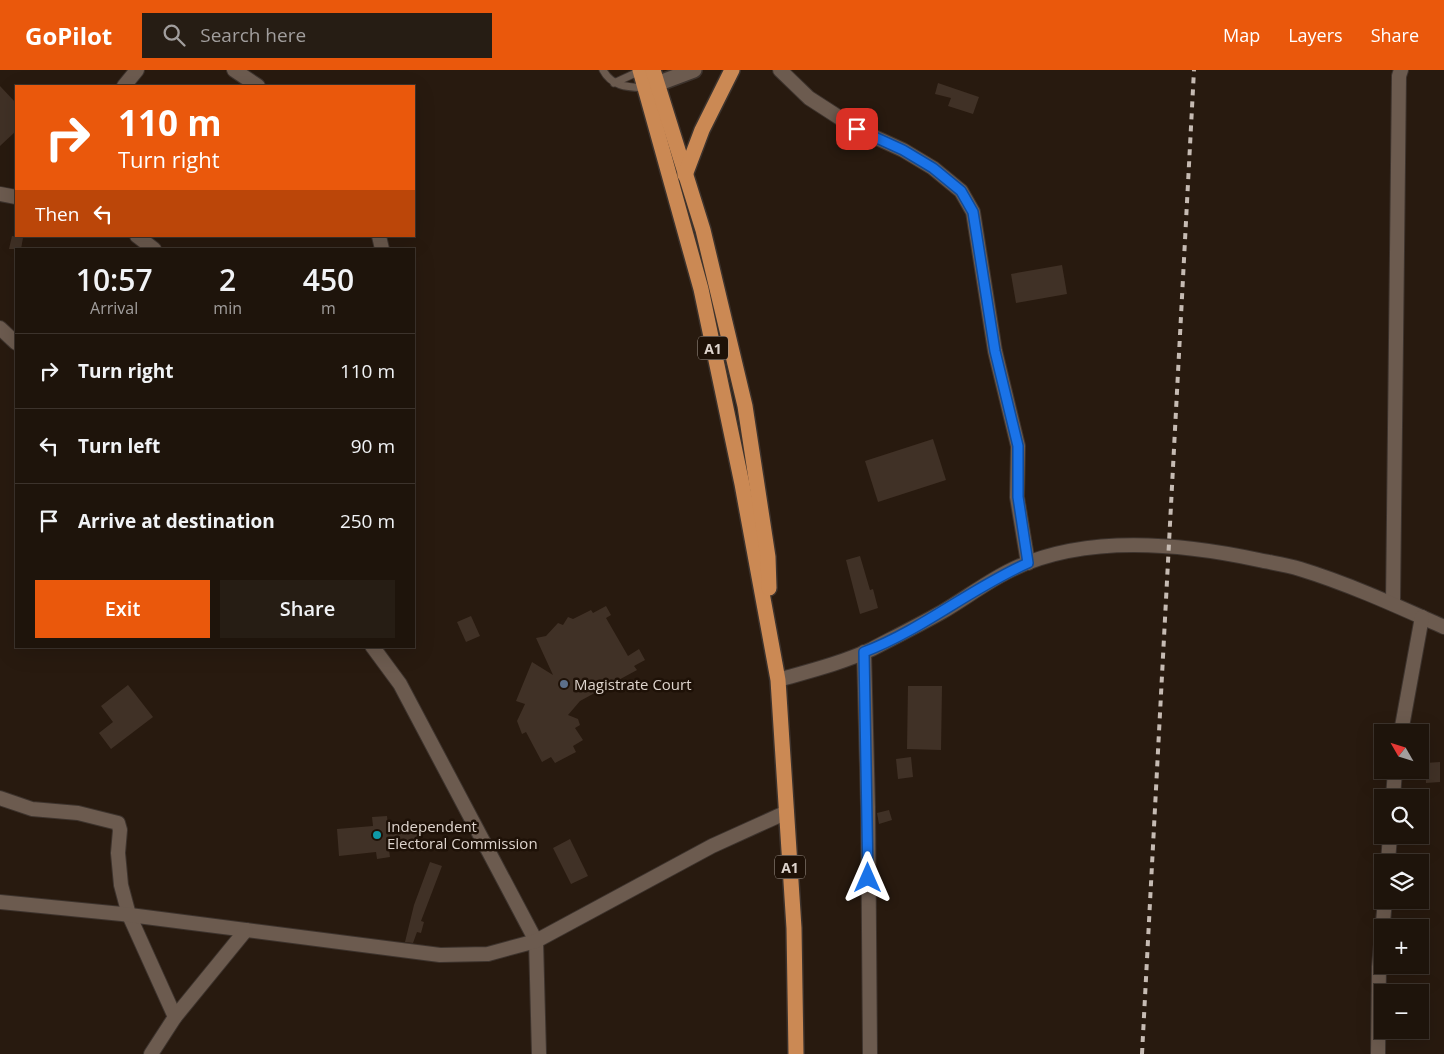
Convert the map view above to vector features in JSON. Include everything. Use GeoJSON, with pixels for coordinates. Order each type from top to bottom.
{"type":"FeatureCollection","features":[{"type":"Feature","properties":{"kind":"highway"},"geometry":{"type":"LineString","coordinates":[[686,175],[702,130],[732,70]]}},
{"type":"Feature","properties":{"kind":"highway","name":"A1"},"geometry":{"type":"LineString","coordinates":[[646,75],[686,175],[716,280],[745,406],[768,557],[770,630]]}},
{"type":"Feature","properties":{"kind":"highway","name":"A1"},"geometry":{"type":"LineString","coordinates":[[646,75],[701,289],[742,484],[778,680],[794,928],[796,1054]]}},
{"type":"Feature","properties":{"kind":"main road"},"geometry":{"type":"LineString","coordinates":[[646,75],[694,70]]}},
{"type":"Feature","properties":{"kind":"street"},"geometry":{"type":"LineString","coordinates":[[125,85],[137,70]]}},
{"type":"Feature","properties":{"kind":"street"},"geometry":{"type":"LineString","coordinates":[[234,70],[256,85]]}},
{"type":"Feature","properties":{"kind":"street"},"geometry":{"type":"LineString","coordinates":[[780,70],[809,98],[857,129],[903,150],[933,168],[961,191],[973,212],[995,351],[1018,446],[1018,497],[1028,563]]}},
{"type":"Feature","properties":{"kind":"street"},"geometry":{"type":"LineString","coordinates":[[1393,604],[1399,76],[1401,70]]}},
{"type":"Feature","properties":{"kind":"street"},"geometry":{"type":"LineString","coordinates":[[0,194],[15,196]]}},
{"type":"Feature","properties":{"kind":"street"},"geometry":{"type":"LineString","coordinates":[[138,237],[153,248]]}},
{"type":"Feature","properties":{"kind":"street"},"geometry":{"type":"LineString","coordinates":[[0,328],[15,342]]}},
{"type":"Feature","properties":{"kind":"street"},"geometry":{"type":"LineString","coordinates":[[778,680],[835,664],[864,652],[942,612],[1007,572],[1028,563],[1067,551],[1105,546],[1168,547],[1218,551],[1299,569],[1393,604],[1444,627]]}},
{"type":"Feature","properties":{"kind":"street"},"geometry":{"type":"LineString","coordinates":[[1402,724],[1422,617]]}},
{"type":"Feature","properties":{"kind":"street"},"geometry":{"type":"LineString","coordinates":[[373,648],[400,684],[536,941],[539,1054]]}},
{"type":"Feature","properties":{"kind":"street"},"geometry":{"type":"LineString","coordinates":[[864,652],[868,807],[870,1054]]}},
{"type":"Feature","properties":{"kind":"street"},"geometry":{"type":"LineString","coordinates":[[0,798],[32,809],[78,813],[118,823],[120,830],[118,853],[121,885],[129,915],[175,1017]]}},
{"type":"Feature","properties":{"kind":"street"},"geometry":{"type":"LineString","coordinates":[[0,902],[129,915],[440,955],[488,954],[536,941],[712,846],[786,812]]}},
{"type":"Feature","properties":{"kind":"street"},"geometry":{"type":"LineString","coordinates":[[1378,1054],[1379,967],[1384,909]]}},
{"type":"Feature","properties":{"kind":"street"},"geometry":{"type":"LineString","coordinates":[[151,1054],[175,1017],[246,930]]}},
{"type":"Feature","properties":{"kind":"lane"},"geometry":{"type":"LineString","coordinates":[[603,70],[614,83],[625,87],[646,75]]}},
{"type":"Feature","properties":{"kind":"lane"},"geometry":{"type":"LineString","coordinates":[[614,83],[646,75]]}},
{"type":"Feature","properties":{"kind":"building"},"geometry":{"type":"Polygon","coordinates":[[[938,83],[979,97],[973,114],[948,106],[951,98],[935,94],[938,83]]]}},
{"type":"Feature","properties":{"kind":"building"},"geometry":{"type":"Polygon","coordinates":[[[0,86],[15,102],[15,132],[0,146],[0,86]]]}},
{"type":"Feature","properties":{"kind":"building"},"geometry":{"type":"Polygon","coordinates":[[[12,236],[23,238],[21,248],[9,249],[12,236]]]}},
{"type":"Feature","properties":{"kind":"building"},"geometry":{"type":"Polygon","coordinates":[[[1062,265],[1067,294],[1016,303],[1011,274],[1062,265]]]}},
{"type":"Feature","properties":{"kind":"building"},"geometry":{"type":"Polygon","coordinates":[[[933,439],[946,480],[878,502],[865,461],[933,439]]]}},
{"type":"Feature","properties":{"kind":"building"},"geometry":{"type":"Polygon","coordinates":[[[860,556],[870,590],[873,589],[878,608],[860,614],[846,560],[860,556]]]}},
{"type":"Feature","properties":{"kind":"building","name":"Magistrate Court"},"geometry":{"type":"Polygon","coordinates":[[[606,606],[611,615],[606,618],[628,656],[639,649],[645,660],[634,666],[637,670],[580,701],[568,715],[578,719],[580,725],[575,728],[583,740],[573,746],[576,752],[555,763],[551,757],[542,762],[526,732],[522,734],[517,721],[525,704],[516,701],[532,662],[553,675],[536,638],[546,636],[558,623],[563,625],[568,617],[573,619],[591,610],[593,613],[606,606]]]}},
{"type":"Feature","properties":{"kind":"building"},"geometry":{"type":"Polygon","coordinates":[[[471,616],[480,636],[466,642],[457,622],[471,616]]]}},
{"type":"Feature","properties":{"kind":"building"},"geometry":{"type":"Polygon","coordinates":[[[128,685],[153,717],[111,749],[99,733],[113,722],[101,706],[128,685]]]}},
{"type":"Feature","properties":{"kind":"building"},"geometry":{"type":"Polygon","coordinates":[[[908,686],[942,686],[941,750],[907,749],[908,686]]]}},
{"type":"Feature","properties":{"kind":"building"},"geometry":{"type":"Polygon","coordinates":[[[911,757],[913,777],[898,779],[896,759],[911,757]]]}},
{"type":"Feature","properties":{"kind":"building"},"geometry":{"type":"Polygon","coordinates":[[[1440,762],[1440,782],[1426,783],[1426,779],[1429,779],[1429,763],[1440,762]]]}},
{"type":"Feature","properties":{"kind":"building"},"geometry":{"type":"Polygon","coordinates":[[[889,810],[892,820],[879,824],[877,813],[889,810]]]}},
{"type":"Feature","properties":{"kind":"building","name":"Independent Electoral Commission"},"geometry":{"type":"Polygon","coordinates":[[[387,816],[388,825],[416,822],[419,847],[389,850],[390,857],[377,859],[376,852],[339,856],[337,829],[373,826],[372,817],[387,816]]]}},
{"type":"Feature","properties":{"kind":"building"},"geometry":{"type":"Polygon","coordinates":[[[570,839],[588,876],[571,884],[553,848],[570,839]]]}},
{"type":"Feature","properties":{"kind":"building"},"geometry":{"type":"Polygon","coordinates":[[[430,862],[442,866],[421,921],[424,922],[421,933],[417,932],[413,943],[405,942],[414,905],[430,862]]]}},
{"type":"Feature","properties":{"kind":"railway"},"geometry":{"type":"LineString","coordinates":[[1142,1054],[1194,70]]}},
{"type":"Feature","properties":{"kind":"place","name":"Magistrate Court"},"geometry":{"type":"Point","coordinates":[564,684]}},
{"type":"Feature","properties":{"kind":"place","name":"Independent Electoral Commission"},"geometry":{"type":"Point","coordinates":[377,835]}},
{"type":"Feature","properties":{"kind":"route"},"geometry":{"type":"LineString","coordinates":[[857,129],[903,150],[933,168],[961,191],[973,212],[995,351],[1018,446],[1018,497],[1028,563],[1007,572],[942,612],[864,652],[868,878]]}}]}
